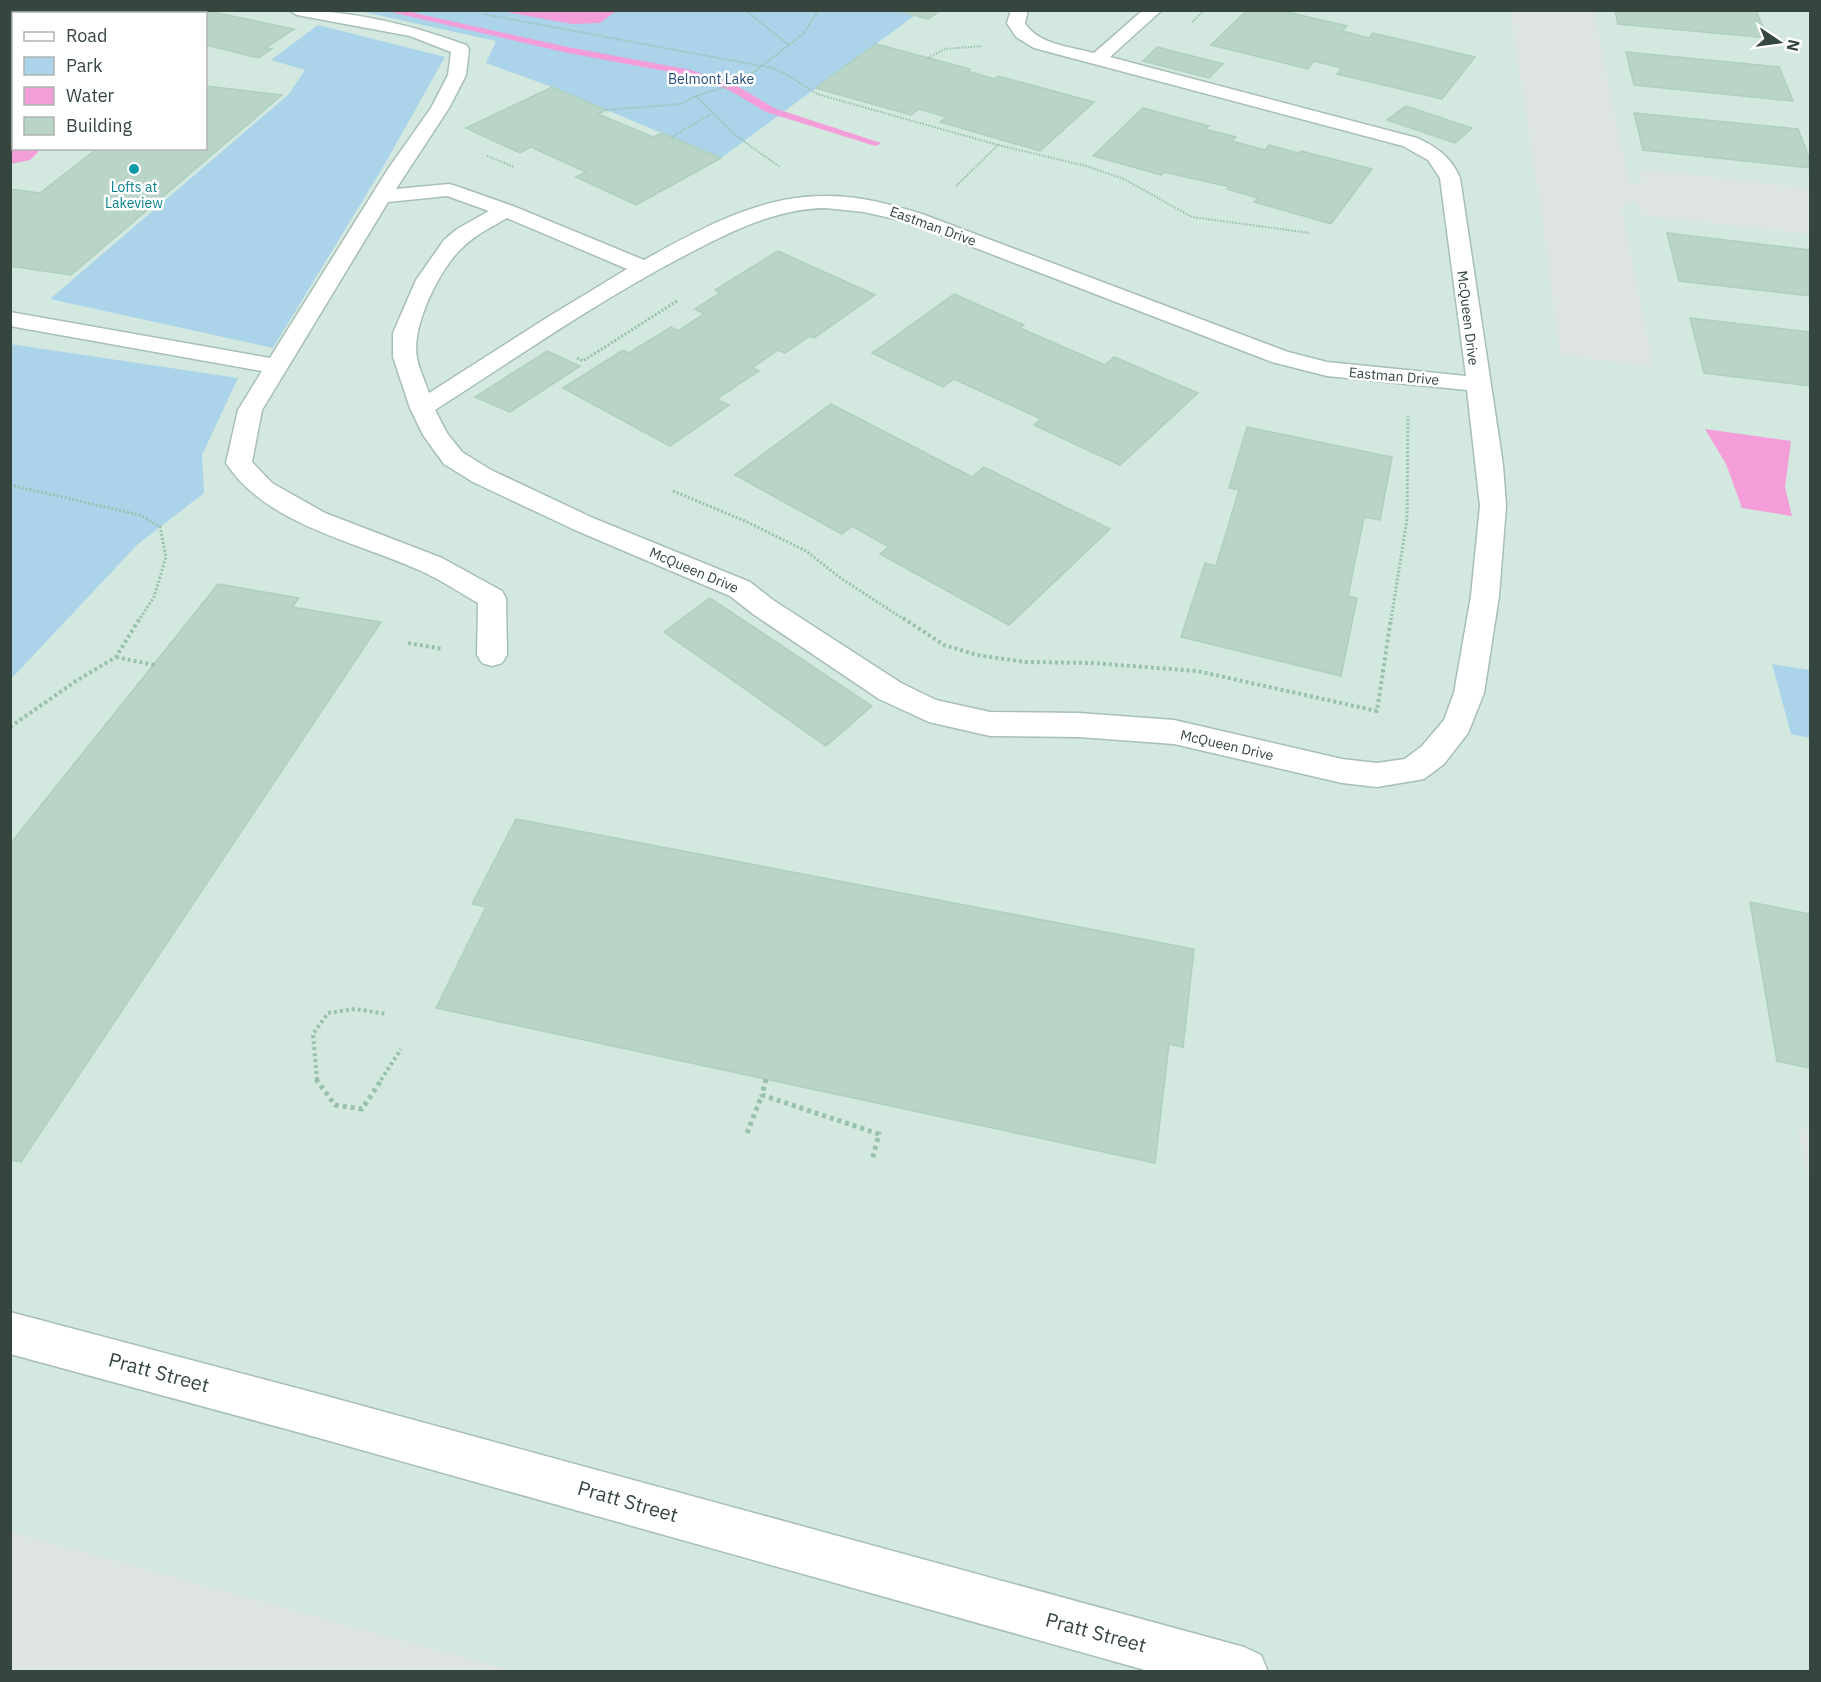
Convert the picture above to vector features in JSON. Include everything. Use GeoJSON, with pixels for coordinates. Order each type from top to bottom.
{"type":"FeatureCollection","features":[{"type":"Feature","properties":{"kind":"street"},"geometry":{"type":"LineString","coordinates":[[297,10],[414,32],[460,49],[457,75],[440,108],[381,196],[250,410],[239,463],[263,489],[316,519],[432,565],[492,598],[492,655]]}},
{"type":"Feature","properties":{"kind":"street","name":"McQueen Drive"},"geometry":{"type":"LineString","coordinates":[[506,210],[465,234],[452,245],[427,280],[405,333],[405,357],[422,408],[436,435],[453,458],[482,476],[584,524],[740,589],[763,607],[890,691],[929,710],[990,724],[1079,724],[1174,732],[1342,771],[1377,775],[1413,770],[1433,755],[1457,725],[1469,693],[1485,596],[1493,506],[1490,465],[1450,178],[1446,167],[1439,157],[1410,142],[1378,132],[1040,44],[1022,33],[1016,23],[1020,10]]}},
{"type":"Feature","properties":{"kind":"street"},"geometry":{"type":"LineString","coordinates":[[1097,59],[1154,10]]}},
{"type":"Feature","properties":{"kind":"street"},"geometry":{"type":"LineString","coordinates":[[381,196],[449,190],[506,210],[643,268]]}},
{"type":"Feature","properties":{"kind":"street","name":"Eastman Drive"},"geometry":{"type":"LineString","coordinates":[[422,408],[643,268],[742,218],[802,203],[841,202],[888,210],[915,218],[1280,357],[1327,369],[1477,384]]}},
{"type":"Feature","properties":{"kind":"street"},"geometry":{"type":"LineString","coordinates":[[10,319],[278,367]]}},
{"type":"Feature","properties":{"kind":"street","name":"Pratt Street"},"geometry":{"type":"LineString","coordinates":[[10,1333],[277,1402],[963,1596],[1245,1671]]}},
{"type":"Feature","properties":{"kind":"path"},"geometry":{"type":"LineString","coordinates":[[745,10],[789,45]]}},
{"type":"Feature","properties":{"kind":"path"},"geometry":{"type":"LineString","coordinates":[[606,110],[681,104],[696,96],[741,82],[803,34],[819,10]]}},
{"type":"Feature","properties":{"kind":"path"},"geometry":{"type":"LineString","coordinates":[[477,13],[763,66],[794,77],[807,90],[817,94],[1124,178],[1192,217],[1310,233]]}},
{"type":"Feature","properties":{"kind":"path"},"geometry":{"type":"LineString","coordinates":[[696,96],[711,114],[752,151],[783,169]]}},
{"type":"Feature","properties":{"kind":"path"},"geometry":{"type":"LineString","coordinates":[[672,137],[711,114]]}},
{"type":"Feature","properties":{"kind":"path"},"geometry":{"type":"LineString","coordinates":[[955,187],[998,145]]}},
{"type":"Feature","properties":{"kind":"path"},"geometry":{"type":"LineString","coordinates":[[576,357],[583,361],[682,299]]}},
{"type":"Feature","properties":{"kind":"path"},"geometry":{"type":"LineString","coordinates":[[673,491],[745,520],[806,551],[842,579],[944,645],[977,655],[1025,662],[1092,663],[1197,671],[1377,711],[1407,519],[1408,415]]}},
{"type":"Feature","properties":{"kind":"path"},"geometry":{"type":"LineString","coordinates":[[10,484],[140,515],[160,527],[166,557],[154,597],[116,657],[76,681],[10,727]]}},
{"type":"Feature","properties":{"kind":"path"},"geometry":{"type":"LineString","coordinates":[[408,643],[448,650]]}},
{"type":"Feature","properties":{"kind":"path"},"geometry":{"type":"LineString","coordinates":[[116,657],[154,665]]}},
{"type":"Feature","properties":{"kind":"path"},"geometry":{"type":"LineString","coordinates":[[387,1014],[355,1009],[328,1013],[314,1034],[316,1078],[335,1105],[362,1109],[401,1049]]}},
{"type":"Feature","properties":{"kind":"path"},"geometry":{"type":"LineString","coordinates":[[747,1133],[766,1079]]}},
{"type":"Feature","properties":{"kind":"path"},"geometry":{"type":"LineString","coordinates":[[762,1095],[879,1134],[872,1160]]}},
{"type":"Feature","properties":{"kind":"shaded area"},"geometry":{"type":"Polygon","coordinates":[[[11,11],[1810,11],[1810,1671],[11,1671],[11,11]]]}},
{"type":"Feature","properties":{"kind":"shaded area"},"geometry":{"type":"Polygon","coordinates":[[[1510,11],[1594,11],[1629,183],[1641,183],[1641,169],[1810,188],[1810,234],[1641,215],[1636,202],[1625,202],[1622,210],[1654,367],[1560,355],[1544,232],[1510,11]]]}},
{"type":"Feature","properties":{"kind":"shaded area"},"geometry":{"type":"Polygon","coordinates":[[[1797,1127],[1810,1130],[1810,1190],[1797,1127]]]}},
{"type":"Feature","properties":{"kind":"shaded area"},"geometry":{"type":"Polygon","coordinates":[[[11,1532],[514,1671],[11,1671],[11,1532]]]}},
{"type":"Feature","properties":{"kind":"green space","name":"Belmont Lake"},"geometry":{"type":"Polygon","coordinates":[[[894,10],[914,16],[721,158],[552,87],[486,63],[496,41],[359,11],[894,10]]]}},
{"type":"Feature","properties":{"kind":"green space"},"geometry":{"type":"Polygon","coordinates":[[[318,25],[445,57],[383,167],[273,348],[50,299],[289,94],[305,70],[271,60],[318,25]]]}},
{"type":"Feature","properties":{"kind":"green space"},"geometry":{"type":"Polygon","coordinates":[[[10,344],[238,378],[202,455],[204,493],[137,545],[11,679],[10,344]]]}},
{"type":"Feature","properties":{"kind":"green space"},"geometry":{"type":"Polygon","coordinates":[[[1772,664],[1810,670],[1810,738],[1791,734],[1772,664]]]}},
{"type":"Feature","properties":{"kind":"water"},"geometry":{"type":"Polygon","coordinates":[[[501,11],[616,11],[600,23],[572,24],[501,11]]]}},
{"type":"Feature","properties":{"kind":"water"},"geometry":{"type":"Polygon","coordinates":[[[11,145],[12,150],[40,150],[30,160],[11,164],[11,145]]]}},
{"type":"Feature","properties":{"kind":"water"},"geometry":{"type":"Polygon","coordinates":[[[1705,429],[1791,441],[1785,487],[1792,516],[1742,508],[1726,464],[1705,429]]]}},
{"type":"Feature","properties":{"kind":"building"},"geometry":{"type":"Polygon","coordinates":[[[10,10],[38,12],[12,12],[12,70],[10,70],[10,10]]]}},
{"type":"Feature","properties":{"kind":"building"},"geometry":{"type":"Polygon","coordinates":[[[42,10],[203,10],[294,29],[265,48],[272,49],[258,58],[207,45],[207,12],[54,12],[42,10]]]}},
{"type":"Feature","properties":{"kind":"building"},"geometry":{"type":"Polygon","coordinates":[[[894,10],[941,10],[928,19],[894,10]]]}},
{"type":"Feature","properties":{"kind":"building"},"geometry":{"type":"Polygon","coordinates":[[[1247,10],[1278,10],[1347,26],[1342,31],[1369,38],[1373,33],[1475,57],[1442,99],[1337,74],[1342,68],[1314,61],[1308,69],[1211,45],[1247,10]]]}},
{"type":"Feature","properties":{"kind":"building"},"geometry":{"type":"Polygon","coordinates":[[[1615,10],[1756,10],[1767,38],[1618,24],[1615,10]]]}},
{"type":"Feature","properties":{"kind":"building"},"geometry":{"type":"Polygon","coordinates":[[[876,44],[970,69],[967,71],[995,79],[998,76],[1094,102],[1040,151],[940,122],[947,117],[919,109],[911,115],[815,88],[876,44]]]}},
{"type":"Feature","properties":{"kind":"building"},"geometry":{"type":"Polygon","coordinates":[[[1157,47],[1223,64],[1209,78],[1143,61],[1157,47]]]}},
{"type":"Feature","properties":{"kind":"building"},"geometry":{"type":"Polygon","coordinates":[[[1626,52],[1779,67],[1793,101],[1634,85],[1626,52]]]}},
{"type":"Feature","properties":{"kind":"building"},"geometry":{"type":"Polygon","coordinates":[[[10,70],[12,70],[12,121],[10,121],[10,70]]]}},
{"type":"Feature","properties":{"kind":"building","name":"Lofts at Lakeview"},"geometry":{"type":"Polygon","coordinates":[[[207,86],[282,95],[71,275],[10,266],[10,189],[40,193],[95,150],[207,150],[207,86]]]}},
{"type":"Feature","properties":{"kind":"building"},"geometry":{"type":"Polygon","coordinates":[[[552,87],[606,110],[598,114],[653,137],[662,133],[721,158],[636,205],[576,177],[586,172],[531,147],[520,153],[466,128],[552,87]]]}},
{"type":"Feature","properties":{"kind":"building"},"geometry":{"type":"Polygon","coordinates":[[[1406,106],[1472,128],[1455,143],[1387,120],[1406,106]]]}},
{"type":"Feature","properties":{"kind":"building"},"geometry":{"type":"Polygon","coordinates":[[[1143,108],[1209,126],[1205,129],[1236,137],[1232,141],[1265,150],[1269,145],[1372,169],[1331,224],[1254,202],[1258,198],[1227,189],[1230,187],[1164,172],[1161,175],[1093,156],[1143,108]]]}},
{"type":"Feature","properties":{"kind":"building"},"geometry":{"type":"Polygon","coordinates":[[[1634,113],[1798,129],[1810,160],[1810,168],[1643,150],[1634,113]]]}},
{"type":"Feature","properties":{"kind":"building"},"geometry":{"type":"Polygon","coordinates":[[[1667,233],[1810,250],[1810,296],[1679,281],[1667,233]]]}},
{"type":"Feature","properties":{"kind":"building"},"geometry":{"type":"Polygon","coordinates":[[[778,251],[875,295],[814,338],[810,336],[785,353],[778,350],[752,368],[759,371],[717,399],[729,405],[670,446],[563,388],[623,350],[629,353],[671,327],[678,331],[704,314],[695,309],[720,293],[715,290],[778,251]]]}},
{"type":"Feature","properties":{"kind":"building"},"geometry":{"type":"Polygon","coordinates":[[[954,294],[1024,325],[1020,328],[1105,365],[1114,357],[1198,393],[1120,465],[1034,425],[1041,419],[954,379],[943,387],[872,353],[954,294]]]}},
{"type":"Feature","properties":{"kind":"building"},"geometry":{"type":"Polygon","coordinates":[[[1690,318],[1810,332],[1810,386],[1704,373],[1690,318]]]}},
{"type":"Feature","properties":{"kind":"building"},"geometry":{"type":"Polygon","coordinates":[[[547,351],[580,366],[510,412],[475,397],[547,351]]]}},
{"type":"Feature","properties":{"kind":"building"},"geometry":{"type":"Polygon","coordinates":[[[831,404],[972,477],[984,467],[1110,529],[1009,625],[880,554],[889,547],[852,526],[842,534],[735,475],[831,404]]]}},
{"type":"Feature","properties":{"kind":"building"},"geometry":{"type":"Polygon","coordinates":[[[1247,427],[1392,457],[1380,520],[1364,517],[1348,596],[1357,598],[1341,676],[1181,637],[1205,563],[1216,566],[1239,490],[1229,488],[1247,427]]]}},
{"type":"Feature","properties":{"kind":"building"},"geometry":{"type":"Polygon","coordinates":[[[218,584],[299,598],[292,607],[381,622],[21,1162],[10,1160],[10,844],[218,584]]]}},
{"type":"Feature","properties":{"kind":"building"},"geometry":{"type":"Polygon","coordinates":[[[710,598],[872,706],[826,746],[664,632],[710,598]]]}},
{"type":"Feature","properties":{"kind":"building"},"geometry":{"type":"Polygon","coordinates":[[[516,819],[1194,949],[1183,1047],[1169,1044],[1155,1163],[436,1008],[486,907],[472,904],[516,819]]]}},
{"type":"Feature","properties":{"kind":"building"},"geometry":{"type":"Polygon","coordinates":[[[1750,902],[1810,914],[1810,1068],[1777,1061],[1750,902]]]}},
{"type":"Feature","properties":{"kind":"waterway"},"geometry":{"type":"LineString","coordinates":[[386,10],[568,50],[688,72],[733,88],[770,110],[876,143]]}},
{"type":"Feature","properties":{"kind":"place","name":"Lofts at Lakeview"},"geometry":{"type":"Point","coordinates":[134,169]}}]}
